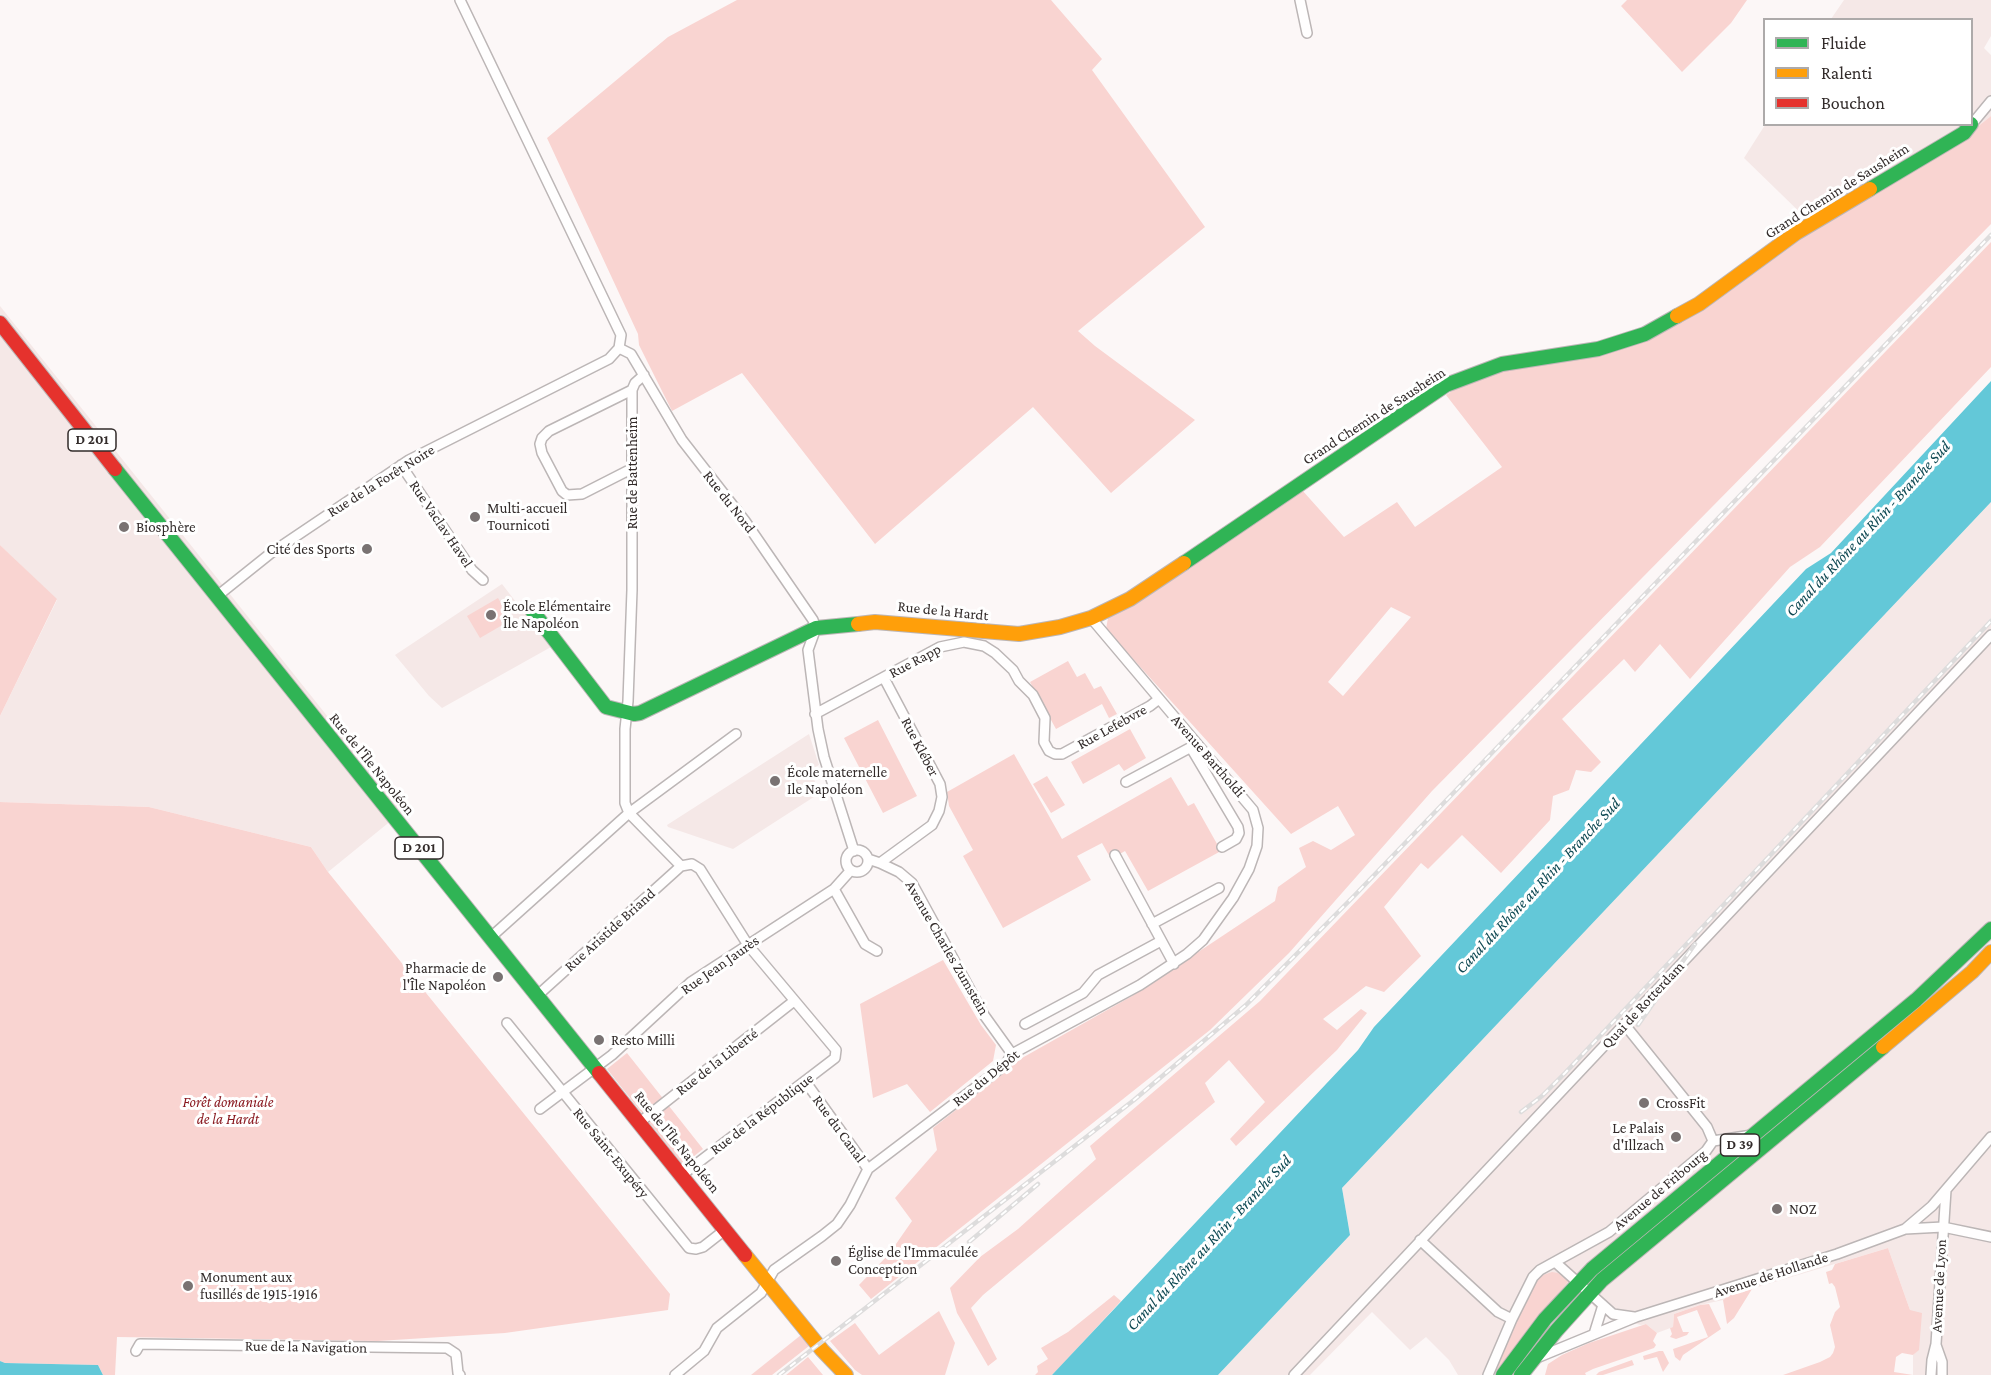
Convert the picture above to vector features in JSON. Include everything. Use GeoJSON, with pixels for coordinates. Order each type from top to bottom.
{"type":"FeatureCollection","features":[{"type":"Feature","properties":{"kind":"main road","name":"Grand Chemin de Sausheim"},"geometry":{"type":"LineString","coordinates":[[1091,618],[1130,599],[1446,386],[1502,364],[1598,349],[1645,334],[1699,304],[1796,233],[1964,133],[1969,126]]}},
{"type":"Feature","properties":{"kind":"main road","name":"Rue de l'Île Napoléon"},"geometry":{"type":"LineString","coordinates":[[0,323],[216,597],[811,1335],[846,1375]]}},
{"type":"Feature","properties":{"kind":"main road"},"geometry":{"type":"LineString","coordinates":[[531,609],[606,707],[627,713]]}},
{"type":"Feature","properties":{"kind":"main road","name":"Rue de la Hardt"},"geometry":{"type":"LineString","coordinates":[[627,713],[640,713],[746,664],[816,628],[875,622],[1018,634],[1060,627],[1091,618]]}},
{"type":"Feature","properties":{"kind":"main road","name":"Avenue de Fribourg"},"geometry":{"type":"LineString","coordinates":[[1503,1375],[1526,1342],[1578,1282],[1619,1245],[1916,1000],[1991,929]]}},
{"type":"Feature","properties":{"kind":"main road","name":"D 39"},"geometry":{"type":"LineString","coordinates":[[1521,1375],[1589,1293],[1929,1010],[1972,972],[1991,951]]}},
{"type":"Feature","properties":{"kind":"street"},"geometry":{"type":"LineString","coordinates":[[460,0],[621,335],[620,348],[631,354],[644,375],[635,383],[632,390],[549,431],[542,438],[540,448],[564,494],[573,496],[582,494],[633,468]]}},
{"type":"Feature","properties":{"kind":"street"},"geometry":{"type":"LineString","coordinates":[[1300,0],[1307,33]]}},
{"type":"Feature","properties":{"kind":"street","name":"Grand Chemin de Sausheim"},"geometry":{"type":"LineString","coordinates":[[1973,122],[1991,101]]}},
{"type":"Feature","properties":{"kind":"street","name":"Rue de la Forêt Noire"},"geometry":{"type":"LineString","coordinates":[[216,597],[271,553],[401,465],[609,359],[620,348]]}},
{"type":"Feature","properties":{"kind":"street","name":"Rue du Nord"},"geometry":{"type":"LineString","coordinates":[[644,375],[682,440],[745,521],[809,613],[816,628]]}},
{"type":"Feature","properties":{"kind":"street","name":"Rue de Battenheim"},"geometry":{"type":"LineString","coordinates":[[628,813],[626,803],[632,590],[632,390]]}},
{"type":"Feature","properties":{"kind":"street","name":"Rue Vaclav Havel"},"geometry":{"type":"LineString","coordinates":[[401,465],[472,570],[483,580]]}},
{"type":"Feature","properties":{"kind":"street","name":"Avenue Bartholdi"},"geometry":{"type":"LineString","coordinates":[[1091,618],[1159,699],[1194,746],[1253,810],[1258,828],[1257,846],[1249,869],[1233,898],[1203,940],[1174,964]]}},
{"type":"Feature","properties":{"kind":"street"},"geometry":{"type":"LineString","coordinates":[[816,628],[808,650],[816,714],[824,757],[854,851]]}},
{"type":"Feature","properties":{"kind":"street","name":"Quai de Rotterdam"},"geometry":{"type":"LineString","coordinates":[[1294,1375],[1424,1244],[1625,1025],[1991,635]]}},
{"type":"Feature","properties":{"kind":"street"},"geometry":{"type":"LineString","coordinates":[[792,639],[808,650]]}},
{"type":"Feature","properties":{"kind":"street","name":"Rue Rapp"},"geometry":{"type":"LineString","coordinates":[[816,714],[940,647],[964,642],[984,646],[1013,670]]}},
{"type":"Feature","properties":{"kind":"street","name":"Rue Lefebvre"},"geometry":{"type":"LineString","coordinates":[[1013,670],[1019,681],[1033,695],[1045,718],[1044,742],[1055,754],[1062,754],[1159,699]]}},
{"type":"Feature","properties":{"kind":"street","name":"Rue Kléber"},"geometry":{"type":"LineString","coordinates":[[880,862],[932,825],[939,811],[942,797],[940,784],[884,678]]}},
{"type":"Feature","properties":{"kind":"street"},"geometry":{"type":"LineString","coordinates":[[491,937],[628,813],[736,735]]}},
{"type":"Feature","properties":{"kind":"street"},"geometry":{"type":"LineString","coordinates":[[1126,782],[1194,746],[1238,827],[1239,833],[1236,838],[1222,847]]}},
{"type":"Feature","properties":{"kind":"street"},"geometry":{"type":"LineString","coordinates":[[1223,801],[1239,793]]}},
{"type":"Feature","properties":{"kind":"street"},"geometry":{"type":"LineString","coordinates":[[628,813],[681,866],[692,864],[699,869],[748,945],[794,1001]]}},
{"type":"Feature","properties":{"kind":"street"},"geometry":{"type":"LineString","coordinates":[[854,851],[864,852],[868,859],[863,870],[855,872],[851,870],[847,859],[854,851]]}},
{"type":"Feature","properties":{"kind":"street"},"geometry":{"type":"LineString","coordinates":[[1115,855],[1174,964]]}},
{"type":"Feature","properties":{"kind":"street","name":"Avenue Charles Zumstein"},"geometry":{"type":"LineString","coordinates":[[868,859],[880,862],[899,872],[912,883],[984,1015],[1012,1054]]}},
{"type":"Feature","properties":{"kind":"street","name":"Rue Aristide Briand"},"geometry":{"type":"LineString","coordinates":[[538,995],[681,866]]}},
{"type":"Feature","properties":{"kind":"street","name":"Rue Jean Jaurès"},"geometry":{"type":"LineString","coordinates":[[540,1109],[596,1068],[691,982],[834,889],[851,870]]}},
{"type":"Feature","properties":{"kind":"street"},"geometry":{"type":"LineString","coordinates":[[1152,924],[1219,888]]}},
{"type":"Feature","properties":{"kind":"street"},"geometry":{"type":"LineString","coordinates":[[834,889],[865,944],[877,951]]}},
{"type":"Feature","properties":{"kind":"street"},"geometry":{"type":"LineString","coordinates":[[1025,1024],[1083,993],[1098,975],[1161,941]]}},
{"type":"Feature","properties":{"kind":"street","name":"Rue du Dépôt"},"geometry":{"type":"LineString","coordinates":[[868,1169],[1005,1065],[1012,1054],[1140,986],[1174,964]]}},
{"type":"Feature","properties":{"kind":"street","name":"Rue de la République"},"geometry":{"type":"LineString","coordinates":[[682,1175],[835,1058],[836,1050],[794,1001]]}},
{"type":"Feature","properties":{"kind":"street","name":"Rue de la Liberté"},"geometry":{"type":"LineString","coordinates":[[640,1122],[794,1001]]}},
{"type":"Feature","properties":{"kind":"street","name":"Rue Saint-Exupéry"},"geometry":{"type":"LineString","coordinates":[[507,1023],[689,1248],[703,1247],[726,1230]]}},
{"type":"Feature","properties":{"kind":"street"},"geometry":{"type":"LineString","coordinates":[[1625,1025],[1707,1127],[1713,1141]]}},
{"type":"Feature","properties":{"kind":"street","name":"Rue du Canal"},"geometry":{"type":"LineString","coordinates":[[768,1281],[774,1270],[837,1224],[850,1205],[868,1169],[805,1081]]}},
{"type":"Feature","properties":{"kind":"street"},"geometry":{"type":"LineString","coordinates":[[1488,1375],[1512,1319],[1533,1277],[1540,1270],[1609,1232],[1706,1151],[1713,1141],[1752,1135]]}},
{"type":"Feature","properties":{"kind":"street","name":"Avenue de Hollande"},"geometry":{"type":"LineString","coordinates":[[1905,1229],[1946,1190],[1991,1137]]}},
{"type":"Feature","properties":{"kind":"street"},"geometry":{"type":"LineString","coordinates":[[1943,1227],[1946,1190]]}},
{"type":"Feature","properties":{"kind":"street","name":"Avenue de Hollande"},"geometry":{"type":"LineString","coordinates":[[1531,1361],[1554,1349],[1636,1317],[1715,1298],[1905,1229],[1943,1227],[1991,1237]]}},
{"type":"Feature","properties":{"kind":"street","name":"Avenue de Lyon"},"geometry":{"type":"LineString","coordinates":[[1931,1375],[1936,1344],[1943,1227]]}},
{"type":"Feature","properties":{"kind":"street"},"geometry":{"type":"LineString","coordinates":[[1424,1244],[1498,1312],[1512,1319]]}},
{"type":"Feature","properties":{"kind":"street"},"geometry":{"type":"LineString","coordinates":[[1555,1262],[1617,1315],[1636,1317]]}},
{"type":"Feature","properties":{"kind":"street"},"geometry":{"type":"LineString","coordinates":[[675,1375],[704,1351],[717,1328],[761,1293],[768,1281]]}},
{"type":"Feature","properties":{"kind":"street"},"geometry":{"type":"LineString","coordinates":[[1594,1335],[1603,1305]]}},
{"type":"Feature","properties":{"kind":"street","name":"Avenue de Lyon"},"geometry":{"type":"LineString","coordinates":[[1936,1344],[1942,1362],[1942,1375]]}},
{"type":"Feature","properties":{"kind":"street","name":"Rue de la Navigation"},"geometry":{"type":"LineString","coordinates":[[138,1348],[447,1348],[456,1354],[460,1375]]}},
{"type":"Feature","properties":{"kind":"shaded area"},"geometry":{"type":"Polygon","coordinates":[[[1844,0],[1991,0],[1991,36],[1984,48],[1991,55],[1991,116],[1966,136],[1815,227],[1744,158],[1764,126],[1973,126],[1973,18],[1832,18],[1844,0]]]}},
{"type":"Feature","properties":{"kind":"shaded area"},"geometry":{"type":"Polygon","coordinates":[[[0,306],[403,811],[328,872],[311,847],[149,807],[0,802],[0,716],[57,600],[0,545],[0,306]]]}},
{"type":"Feature","properties":{"kind":"shaded area"},"geometry":{"type":"Polygon","coordinates":[[[1991,502],[1991,1375],[1913,1375],[1913,1355],[1918,1350],[1910,1310],[1888,1248],[1674,1314],[1673,1327],[1657,1333],[1646,1324],[1641,1325],[1603,1316],[1581,1292],[1558,1273],[1491,1375],[1458,1375],[1449,1360],[1426,1337],[1410,1350],[1372,1312],[1310,1375],[1218,1375],[1350,1235],[1342,1188],[1991,502]]]}},
{"type":"Feature","properties":{"kind":"shaded area","name":"École Elémentaire Île Napoléon"},"geometry":{"type":"Polygon","coordinates":[[[502,584],[551,647],[442,708],[395,655],[502,584]]]}},
{"type":"Feature","properties":{"kind":"shaded area","name":"École maternelle Ile Napoléon"},"geometry":{"type":"Polygon","coordinates":[[[809,734],[819,765],[810,770],[820,793],[733,849],[668,827],[667,825],[809,734]]]}},
{"type":"Feature","properties":{"kind":"green space"},"geometry":{"type":"Polygon","coordinates":[[[737,0],[1051,0],[1102,59],[1092,70],[1205,227],[1078,331],[1195,420],[1111,493],[1033,407],[875,544],[742,373],[672,411],[639,345],[638,334],[547,138],[668,37],[737,0]]]}},
{"type":"Feature","properties":{"kind":"green space"},"geometry":{"type":"Polygon","coordinates":[[[1627,0],[1747,0],[1731,23],[1682,72],[1621,6],[1627,0]]]}},
{"type":"Feature","properties":{"kind":"green space"},"geometry":{"type":"Polygon","coordinates":[[[1991,116],[1991,224],[1432,791],[1289,953],[1210,1030],[871,1299],[859,1285],[889,1254],[912,1221],[895,1198],[937,1150],[933,1128],[1022,1058],[1132,996],[1275,901],[1278,887],[1306,867],[1299,848],[1313,841],[1331,850],[1355,835],[1338,806],[1291,834],[1106,629],[1108,618],[1302,490],[1344,537],[1397,502],[1415,527],[1502,467],[1446,395],[1463,384],[1511,369],[1609,352],[1966,136],[1991,116]],[[1391,607],[1328,682],[1343,696],[1411,617],[1391,607]]]}},
{"type":"Feature","properties":{"kind":"green space"},"geometry":{"type":"Polygon","coordinates":[[[1991,242],[1991,367],[1820,547],[1790,567],[1690,679],[1660,644],[1635,672],[1624,659],[1562,719],[1601,762],[1591,772],[1576,770],[1569,790],[1553,796],[1550,820],[1501,873],[1462,835],[1428,869],[1421,863],[1384,907],[1421,956],[1384,992],[1366,986],[1323,1019],[1337,1030],[1361,1009],[1367,1013],[1337,1050],[1236,1146],[1230,1139],[1265,1102],[1229,1060],[1205,1083],[1215,1102],[983,1295],[971,1308],[997,1359],[988,1366],[957,1313],[950,1288],[980,1257],[1018,1229],[1096,1159],[1090,1146],[1260,1001],[1991,242]]]}},
{"type":"Feature","properties":{"kind":"green space"},"geometry":{"type":"Polygon","coordinates":[[[0,545],[57,599],[0,716],[0,545]]]}},
{"type":"Feature","properties":{"kind":"green space"},"geometry":{"type":"Polygon","coordinates":[[[498,598],[511,620],[480,638],[467,616],[498,598]]]}},
{"type":"Feature","properties":{"kind":"green space"},"geometry":{"type":"Polygon","coordinates":[[[1068,661],[1077,677],[1085,673],[1094,689],[1101,686],[1117,714],[1109,718],[1102,704],[1056,729],[1030,682],[1068,661]]]}},
{"type":"Feature","properties":{"kind":"green space"},"geometry":{"type":"Polygon","coordinates":[[[878,720],[917,796],[883,813],[844,738],[878,720]]]}},
{"type":"Feature","properties":{"kind":"green space"},"geometry":{"type":"Polygon","coordinates":[[[1130,729],[1146,758],[1124,771],[1119,764],[1083,784],[1071,762],[1130,729]]]}},
{"type":"Feature","properties":{"kind":"green space"},"geometry":{"type":"Polygon","coordinates":[[[1014,754],[1062,839],[1171,777],[1188,806],[1194,803],[1221,851],[1148,891],[1125,851],[1111,859],[1102,843],[1077,856],[1091,880],[1003,928],[963,856],[973,850],[949,806],[947,792],[1014,754]]]}},
{"type":"Feature","properties":{"kind":"green space"},"geometry":{"type":"Polygon","coordinates":[[[1047,776],[1065,805],[1051,813],[1033,784],[1047,776]]]}},
{"type":"Feature","properties":{"kind":"green space","name":"Forêt domaniale de la Hardt"},"geometry":{"type":"Polygon","coordinates":[[[0,802],[149,807],[311,847],[328,872],[670,1294],[668,1310],[505,1333],[378,1341],[117,1337],[115,1375],[103,1375],[98,1365],[0,1361],[0,802]]]}},
{"type":"Feature","properties":{"kind":"green space"},"geometry":{"type":"Polygon","coordinates":[[[943,960],[981,1025],[996,1045],[993,1061],[930,1112],[907,1084],[873,1098],[860,1004],[943,960]]]}},
{"type":"Feature","properties":{"kind":"green space"},"geometry":{"type":"Polygon","coordinates":[[[627,1053],[703,1149],[683,1165],[607,1069],[627,1053]]]}},
{"type":"Feature","properties":{"kind":"green space"},"geometry":{"type":"Polygon","coordinates":[[[1888,1248],[1910,1310],[1922,1313],[1919,1350],[1913,1355],[1902,1353],[1896,1357],[1894,1372],[1913,1375],[1783,1375],[1820,1362],[1833,1353],[1835,1347],[1830,1325],[1835,1312],[1840,1307],[1835,1287],[1832,1283],[1829,1284],[1826,1272],[1832,1270],[1835,1264],[1888,1248]]]}},
{"type":"Feature","properties":{"kind":"green space"},"geometry":{"type":"Polygon","coordinates":[[[1552,1272],[1558,1273],[1569,1281],[1496,1371],[1493,1371],[1536,1281],[1540,1276],[1552,1272]]]}},
{"type":"Feature","properties":{"kind":"green space"},"geometry":{"type":"Polygon","coordinates":[[[1752,1289],[1734,1318],[1727,1324],[1723,1300],[1728,1296],[1752,1289]]]}},
{"type":"Feature","properties":{"kind":"green space"},"geometry":{"type":"Polygon","coordinates":[[[1114,1295],[1121,1301],[1061,1366],[1052,1375],[1035,1375],[1038,1372],[1037,1366],[1048,1359],[1041,1348],[1068,1332],[1114,1295]]]}},
{"type":"Feature","properties":{"kind":"green space"},"geometry":{"type":"Polygon","coordinates":[[[1709,1304],[1721,1329],[1683,1355],[1680,1361],[1675,1357],[1673,1349],[1708,1337],[1697,1310],[1677,1317],[1683,1332],[1689,1332],[1687,1335],[1676,1339],[1670,1337],[1674,1314],[1709,1304]]]}},
{"type":"Feature","properties":{"kind":"green space"},"geometry":{"type":"Polygon","coordinates":[[[939,1311],[955,1343],[945,1375],[862,1375],[830,1341],[855,1323],[879,1355],[939,1311]]]}},
{"type":"Feature","properties":{"kind":"green space"},"geometry":{"type":"Polygon","coordinates":[[[1646,1324],[1657,1333],[1653,1341],[1656,1345],[1654,1348],[1593,1369],[1585,1373],[1586,1375],[1545,1375],[1548,1364],[1562,1355],[1589,1343],[1646,1324]]]}},
{"type":"Feature","properties":{"kind":"green space"},"geometry":{"type":"Polygon","coordinates":[[[801,1335],[809,1346],[772,1375],[751,1375],[801,1335]]]}},
{"type":"Feature","properties":{"kind":"green space"},"geometry":{"type":"Polygon","coordinates":[[[1663,1351],[1669,1363],[1663,1372],[1657,1357],[1644,1360],[1643,1356],[1663,1351]]]}},
{"type":"Feature","properties":{"kind":"green space"},"geometry":{"type":"Polygon","coordinates":[[[808,1357],[823,1375],[786,1375],[808,1357]]]}},
{"type":"Feature","properties":{"kind":"green space"},"geometry":{"type":"Polygon","coordinates":[[[1632,1360],[1634,1365],[1596,1375],[1599,1372],[1632,1360]]]}},
{"type":"Feature","properties":{"kind":"water","name":"Canal du Rhône au Rhin - Branche Sud"},"geometry":{"type":"Polygon","coordinates":[[[1991,381],[1991,502],[1342,1188],[1350,1235],[1218,1375],[1052,1375],[1358,1050],[1374,1027],[1806,569],[1831,553],[1991,381]]]}},
{"type":"Feature","properties":{"kind":"water"},"geometry":{"type":"Polygon","coordinates":[[[0,1361],[98,1365],[103,1375],[0,1375],[0,1361]]]}},
{"type":"Feature","properties":{"kind":"railway"},"geometry":{"type":"LineString","coordinates":[[779,1375],[1134,1100],[1246,1005],[1354,896],[1991,235]]}},
{"type":"Feature","properties":{"kind":"railway"},"geometry":{"type":"LineString","coordinates":[[1521,1112],[1542,1096],[1565,1073],[1991,621]]}},
{"type":"Feature","properties":{"kind":"railway"},"geometry":{"type":"LineString","coordinates":[[1638,1025],[1695,944]]}},
{"type":"Feature","properties":{"kind":"railway"},"geometry":{"type":"LineString","coordinates":[[969,1242],[1038,1184]]}},
{"type":"Feature","properties":{"kind":"traffic: fast"},"geometry":{"type":"LineString","coordinates":[[1870,189],[1964,133],[1969,126]]}},
{"type":"Feature","properties":{"kind":"traffic: fast"},"geometry":{"type":"LineString","coordinates":[[1184,563],[1446,385],[1502,364],[1598,349],[1645,334],[1677,316]]}},
{"type":"Feature","properties":{"kind":"traffic: fast"},"geometry":{"type":"LineString","coordinates":[[115,469],[599,1073]]}},
{"type":"Feature","properties":{"kind":"traffic: fast"},"geometry":{"type":"LineString","coordinates":[[531,609],[606,707],[634,714],[816,628],[858,624]]}},
{"type":"Feature","properties":{"kind":"traffic: fast"},"geometry":{"type":"LineString","coordinates":[[1503,1375],[1545,1319],[1592,1269],[1916,1000],[1991,929]]}},
{"type":"Feature","properties":{"kind":"traffic: fast"},"geometry":{"type":"LineString","coordinates":[[1521,1375],[1556,1331],[1602,1280],[1883,1047]]}},
{"type":"Feature","properties":{"kind":"traffic: slow"},"geometry":{"type":"LineString","coordinates":[[1677,316],[1699,304],[1796,233],[1870,189]]}},
{"type":"Feature","properties":{"kind":"traffic: slow"},"geometry":{"type":"LineString","coordinates":[[858,624],[875,622],[1019,634],[1060,627],[1091,618],[1130,599],[1184,563]]}},
{"type":"Feature","properties":{"kind":"traffic: slow"},"geometry":{"type":"LineString","coordinates":[[1883,1047],[1972,972],[1991,952]]}},
{"type":"Feature","properties":{"kind":"traffic: slow"},"geometry":{"type":"LineString","coordinates":[[745,1255],[822,1350],[846,1375]]}},
{"type":"Feature","properties":{"kind":"traffic: jam"},"geometry":{"type":"LineString","coordinates":[[0,323],[115,469]]}},
{"type":"Feature","properties":{"kind":"traffic: jam"},"geometry":{"type":"LineString","coordinates":[[599,1073],[745,1255]]}},
{"type":"Feature","properties":{"kind":"place","name":"Multi-accueil Tournicoti"},"geometry":{"type":"Point","coordinates":[475,517]}},
{"type":"Feature","properties":{"kind":"place","name":"Biosphère"},"geometry":{"type":"Point","coordinates":[124,527]}},
{"type":"Feature","properties":{"kind":"place","name":"Cité des Sports"},"geometry":{"type":"Point","coordinates":[367,549]}},
{"type":"Feature","properties":{"kind":"place","name":"École Elémentaire Île Napoléon"},"geometry":{"type":"Point","coordinates":[491,615]}},
{"type":"Feature","properties":{"kind":"place","name":"École maternelle Ile Napoléon"},"geometry":{"type":"Point","coordinates":[775,781]}},
{"type":"Feature","properties":{"kind":"place","name":"Pharmacie de l'Île Napoléon"},"geometry":{"type":"Point","coordinates":[498,977]}},
{"type":"Feature","properties":{"kind":"place","name":"Resto Milli"},"geometry":{"type":"Point","coordinates":[599,1040]}},
{"type":"Feature","properties":{"kind":"place","name":"CrossFit"},"geometry":{"type":"Point","coordinates":[1644,1103]}},
{"type":"Feature","properties":{"kind":"place","name":"Le Palais d'Illzach"},"geometry":{"type":"Point","coordinates":[1676,1137]}},
{"type":"Feature","properties":{"kind":"place","name":"NOZ"},"geometry":{"type":"Point","coordinates":[1777,1209]}},
{"type":"Feature","properties":{"kind":"place","name":"Église de l'Immaculée Conception"},"geometry":{"type":"Point","coordinates":[836,1261]}},
{"type":"Feature","properties":{"kind":"place","name":"Monument aux fusillés de 1915-1916"},"geometry":{"type":"Point","coordinates":[188,1286]}}]}
